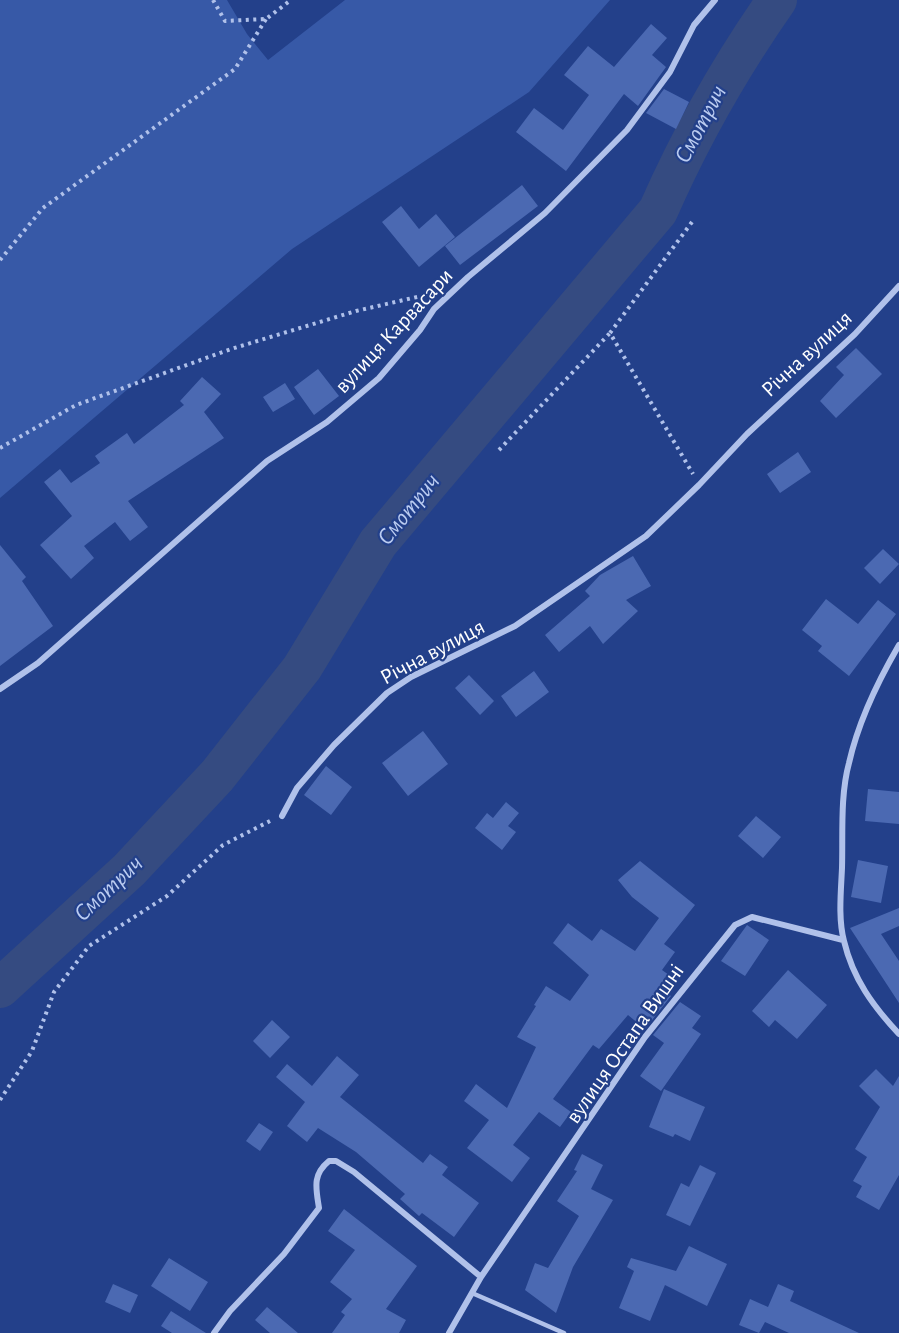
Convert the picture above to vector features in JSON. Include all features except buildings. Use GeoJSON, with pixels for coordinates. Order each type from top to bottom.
{"type":"FeatureCollection","features":[{"type":"Feature","properties":{"kind":"street","name":"вулиця Карвасари"},"geometry":{"type":"LineString","coordinates":[[0,689],[38,663],[267,461],[358,398],[379,378],[420,330],[434,309],[545,213],[627,130],[670,72],[694,25],[715,0]]}},
{"type":"Feature","properties":{"kind":"street","name":"Річна вулиця"},"geometry":{"type":"LineString","coordinates":[[282,816],[297,788],[334,745],[387,693],[411,677],[515,626],[646,536],[747,434],[855,334],[899,286]]}},
{"type":"Feature","properties":{"kind":"street"},"geometry":{"type":"LineString","coordinates":[[899,645],[886,667],[848,763],[843,808],[841,882],[843,940],[860,986],[870,1002],[899,1034]]}},
{"type":"Feature","properties":{"kind":"street","name":"вулиця Остапа Вишні"},"geometry":{"type":"LineString","coordinates":[[449,1333],[481,1277],[645,1037],[735,925],[752,917],[843,940]]}},
{"type":"Feature","properties":{"kind":"street"},"geometry":{"type":"LineString","coordinates":[[214,1333],[230,1311],[284,1254],[319,1208],[314,1186],[317,1174],[329,1161],[336,1161],[354,1172],[481,1277]]}},
{"type":"Feature","properties":{"kind":"lane"},"geometry":{"type":"LineString","coordinates":[[472,1293],[564,1333]]}},
{"type":"Feature","properties":{"kind":"path"},"geometry":{"type":"LineString","coordinates":[[213,0],[225,21],[266,19]]}},
{"type":"Feature","properties":{"kind":"path"},"geometry":{"type":"LineString","coordinates":[[0,260],[43,208],[235,69],[266,19],[291,0]]}},
{"type":"Feature","properties":{"kind":"path"},"geometry":{"type":"LineString","coordinates":[[499,450],[610,333],[692,222]]}},
{"type":"Feature","properties":{"kind":"path"},"geometry":{"type":"LineString","coordinates":[[0,448],[76,405],[220,353],[356,311],[457,287]]}},
{"type":"Feature","properties":{"kind":"path"},"geometry":{"type":"LineString","coordinates":[[610,333],[699,485]]}},
{"type":"Feature","properties":{"kind":"path"},"geometry":{"type":"LineString","coordinates":[[0,1100],[32,1051],[54,992],[89,946],[166,896],[223,845],[243,832],[282,816]]}},
{"type":"Feature","properties":{"kind":"shaded area"},"geometry":{"type":"Polygon","coordinates":[[[0,0],[227,0],[247,34],[268,60],[345,0],[610,0],[529,92],[292,249],[0,498],[0,0]]]}},
{"type":"Feature","properties":{"kind":"waterway","name":"Смотрич"},"geometry":{"type":"LineString","coordinates":[[0,988],[129,870],[217,776],[302,668],[378,543],[658,211],[712,102],[777,0]]}}]}
